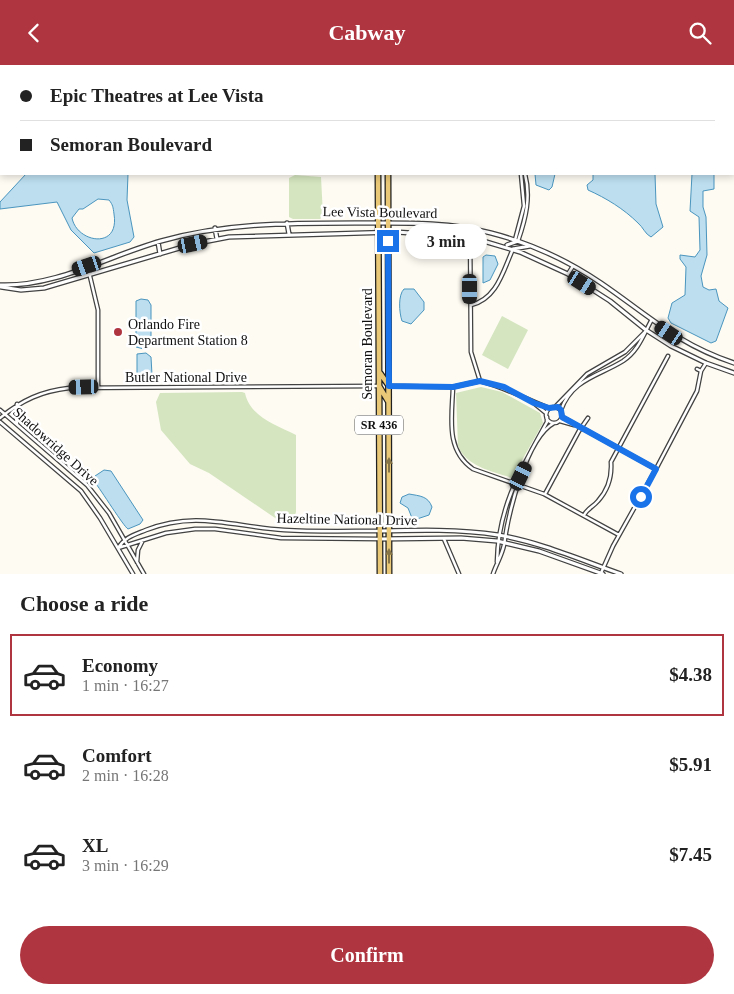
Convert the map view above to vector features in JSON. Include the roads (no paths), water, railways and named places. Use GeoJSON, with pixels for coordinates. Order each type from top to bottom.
{"type":"FeatureCollection","features":[{"type":"Feature","properties":{"kind":"main road","name":"Semoran Boulevard"},"geometry":{"type":"LineString","coordinates":[[378,175],[380,574]]}},
{"type":"Feature","properties":{"kind":"main road","name":"Semoran Boulevard"},"geometry":{"type":"LineString","coordinates":[[388,175],[390,574]]}},
{"type":"Feature","properties":{"kind":"main road"},"geometry":{"type":"LineString","coordinates":[[379,369],[389,386]]}},
{"type":"Feature","properties":{"kind":"main road"},"geometry":{"type":"LineString","coordinates":[[379,386],[389,402]]}},
{"type":"Feature","properties":{"kind":"street"},"geometry":{"type":"LineString","coordinates":[[517,240],[524,206],[521,175]]}},
{"type":"Feature","properties":{"kind":"street"},"geometry":{"type":"LineString","coordinates":[[503,246],[517,240],[527,211],[528,197],[525,175]]}},
{"type":"Feature","properties":{"kind":"street","name":"Lee Vista Boulevard"},"geometry":{"type":"LineString","coordinates":[[0,286],[38,283],[158,242],[216,228],[287,223],[440,224],[470,228],[517,240],[533,247],[573,266],[602,283],[652,321],[687,343],[734,363]]}},
{"type":"Feature","properties":{"kind":"street"},"geometry":{"type":"LineString","coordinates":[[287,223],[289,234]]}},
{"type":"Feature","properties":{"kind":"street"},"geometry":{"type":"LineString","coordinates":[[216,228],[217,239]]}},
{"type":"Feature","properties":{"kind":"street"},"geometry":{"type":"LineString","coordinates":[[470,228],[471,352],[480,381]]}},
{"type":"Feature","properties":{"kind":"street","name":"Lee Vista Boulevard"},"geometry":{"type":"LineString","coordinates":[[0,286],[37,289],[217,239],[289,234],[388,232],[435,233],[470,237],[513,249],[568,274],[610,301],[646,331],[671,346],[706,363],[734,373]]}},
{"type":"Feature","properties":{"kind":"street"},"geometry":{"type":"LineString","coordinates":[[158,242],[160,254]]}},
{"type":"Feature","properties":{"kind":"street"},"geometry":{"type":"LineString","coordinates":[[470,305],[487,299],[493,293],[513,249],[522,246],[533,247]]}},
{"type":"Feature","properties":{"kind":"street"},"geometry":{"type":"LineString","coordinates":[[87,266],[98,310],[98,387]]}},
{"type":"Feature","properties":{"kind":"street"},"geometry":{"type":"LineString","coordinates":[[568,274],[573,266]]}},
{"type":"Feature","properties":{"kind":"street"},"geometry":{"type":"LineString","coordinates":[[555,407],[587,374],[626,352],[646,331],[652,321]]}},
{"type":"Feature","properties":{"kind":"street"},"geometry":{"type":"LineString","coordinates":[[560,421],[562,417],[561,410],[570,395],[589,378],[622,361],[631,354],[645,336],[646,331]]}},
{"type":"Feature","properties":{"kind":"street"},"geometry":{"type":"LineString","coordinates":[[583,515],[588,508],[599,500],[610,482],[611,462],[668,356]]}},
{"type":"Feature","properties":{"kind":"street"},"geometry":{"type":"LineString","coordinates":[[601,574],[602,567],[697,391],[701,371],[706,363]]}},
{"type":"Feature","properties":{"kind":"street"},"geometry":{"type":"LineString","coordinates":[[697,369],[701,371]]}},
{"type":"Feature","properties":{"kind":"street"},"geometry":{"type":"LineString","coordinates":[[389,386],[453,387],[480,381],[504,387],[534,403],[561,410]]}},
{"type":"Feature","properties":{"kind":"street","name":"Butler National Drive"},"geometry":{"type":"LineString","coordinates":[[0,418],[17,404],[47,391],[98,387],[379,386]]}},
{"type":"Feature","properties":{"kind":"street"},"geometry":{"type":"LineString","coordinates":[[453,387],[453,437],[457,455],[473,469],[545,494],[619,535]]}},
{"type":"Feature","properties":{"kind":"street"},"geometry":{"type":"LineString","coordinates":[[497,563],[497,541],[513,483],[547,422],[546,413],[534,403]]}},
{"type":"Feature","properties":{"kind":"street"},"geometry":{"type":"LineString","coordinates":[[17,404],[15,414],[18,425]]}},
{"type":"Feature","properties":{"kind":"street"},"geometry":{"type":"LineString","coordinates":[[546,413],[549,408]]}},
{"type":"Feature","properties":{"kind":"street","name":"Shadowridge Drive"},"geometry":{"type":"LineString","coordinates":[[0,410],[74,472],[98,498],[144,574]]}},
{"type":"Feature","properties":{"kind":"street"},"geometry":{"type":"LineString","coordinates":[[547,417],[554,423]]}},
{"type":"Feature","properties":{"kind":"street"},"geometry":{"type":"LineString","coordinates":[[562,417],[575,426]]}},
{"type":"Feature","properties":{"kind":"street"},"geometry":{"type":"LineString","coordinates":[[545,494],[588,418]]}},
{"type":"Feature","properties":{"kind":"street"},"geometry":{"type":"LineString","coordinates":[[493,574],[504,542],[517,485],[539,440],[554,423],[560,421],[582,429],[656,469]]}},
{"type":"Feature","properties":{"kind":"street","name":"Shadowridge Drive"},"geometry":{"type":"LineString","coordinates":[[0,422],[68,479],[91,504],[133,574]]}},
{"type":"Feature","properties":{"kind":"street"},"geometry":{"type":"LineString","coordinates":[[68,479],[74,472]]}},
{"type":"Feature","properties":{"kind":"street","name":"Hazeltine National Drive"},"geometry":{"type":"LineString","coordinates":[[124,539],[164,524],[200,519],[288,531],[457,531],[499,535],[540,545],[622,574]]}},
{"type":"Feature","properties":{"kind":"street","name":"Hazeltine National Drive"},"geometry":{"type":"LineString","coordinates":[[118,548],[172,532],[200,529],[276,538],[444,538],[504,542],[539,551],[601,574]]}},
{"type":"Feature","properties":{"kind":"street"},"geometry":{"type":"LineString","coordinates":[[444,538],[459,574]]}},
{"type":"Feature","properties":{"kind":"street"},"geometry":{"type":"LineString","coordinates":[[118,548],[124,539]]}},
{"type":"Feature","properties":{"kind":"street"},"geometry":{"type":"LineString","coordinates":[[137,563],[138,550],[144,541]]}},
{"type":"Feature","properties":{"kind":"water"},"geometry":{"type":"Polygon","coordinates":[[[25,175],[128,175],[127,200],[134,237],[130,242],[94,253],[71,230],[57,202],[0,209],[0,202],[25,175]],[[98,199],[83,209],[79,209],[72,218],[75,226],[89,237],[105,238],[111,233],[114,226],[113,206],[109,200],[98,199]]]}},
{"type":"Feature","properties":{"kind":"water"},"geometry":{"type":"Polygon","coordinates":[[[535,175],[555,175],[552,187],[549,190],[536,185],[535,175]]]}},
{"type":"Feature","properties":{"kind":"water"},"geometry":{"type":"Polygon","coordinates":[[[593,175],[655,175],[656,204],[663,227],[651,237],[633,218],[621,209],[588,190],[587,185],[593,180],[593,175]]]}},
{"type":"Feature","properties":{"kind":"water"},"geometry":{"type":"Polygon","coordinates":[[[692,175],[714,175],[714,189],[703,191],[707,255],[701,276],[703,287],[709,290],[716,289],[719,301],[728,308],[716,341],[711,343],[671,323],[668,318],[672,303],[685,295],[686,267],[680,259],[680,255],[695,257],[700,250],[699,217],[690,211],[692,175]]]}},
{"type":"Feature","properties":{"kind":"water"},"geometry":{"type":"Polygon","coordinates":[[[486,255],[495,256],[498,264],[490,280],[483,283],[483,257],[486,255]]]}},
{"type":"Feature","properties":{"kind":"water"},"geometry":{"type":"Polygon","coordinates":[[[404,289],[414,289],[424,302],[424,310],[411,324],[402,321],[401,317],[400,299],[404,289]]]}},
{"type":"Feature","properties":{"kind":"water"},"geometry":{"type":"Polygon","coordinates":[[[141,299],[148,300],[151,305],[151,345],[144,349],[136,347],[136,301],[141,299]]]}},
{"type":"Feature","properties":{"kind":"water"},"geometry":{"type":"Polygon","coordinates":[[[146,353],[151,357],[152,375],[140,377],[137,375],[137,354],[146,353]]]}},
{"type":"Feature","properties":{"kind":"water"},"geometry":{"type":"Polygon","coordinates":[[[104,470],[111,471],[143,520],[140,524],[128,529],[94,481],[95,476],[104,470]]]}},
{"type":"Feature","properties":{"kind":"water"},"geometry":{"type":"Polygon","coordinates":[[[409,494],[423,497],[430,503],[432,507],[429,515],[417,519],[412,518],[408,508],[400,503],[402,497],[409,494]]]}},
{"type":"Feature","properties":{"kind":"place","name":"Orlando Fire Department Station 8"},"geometry":{"type":"Point","coordinates":[118,332]}}]}
